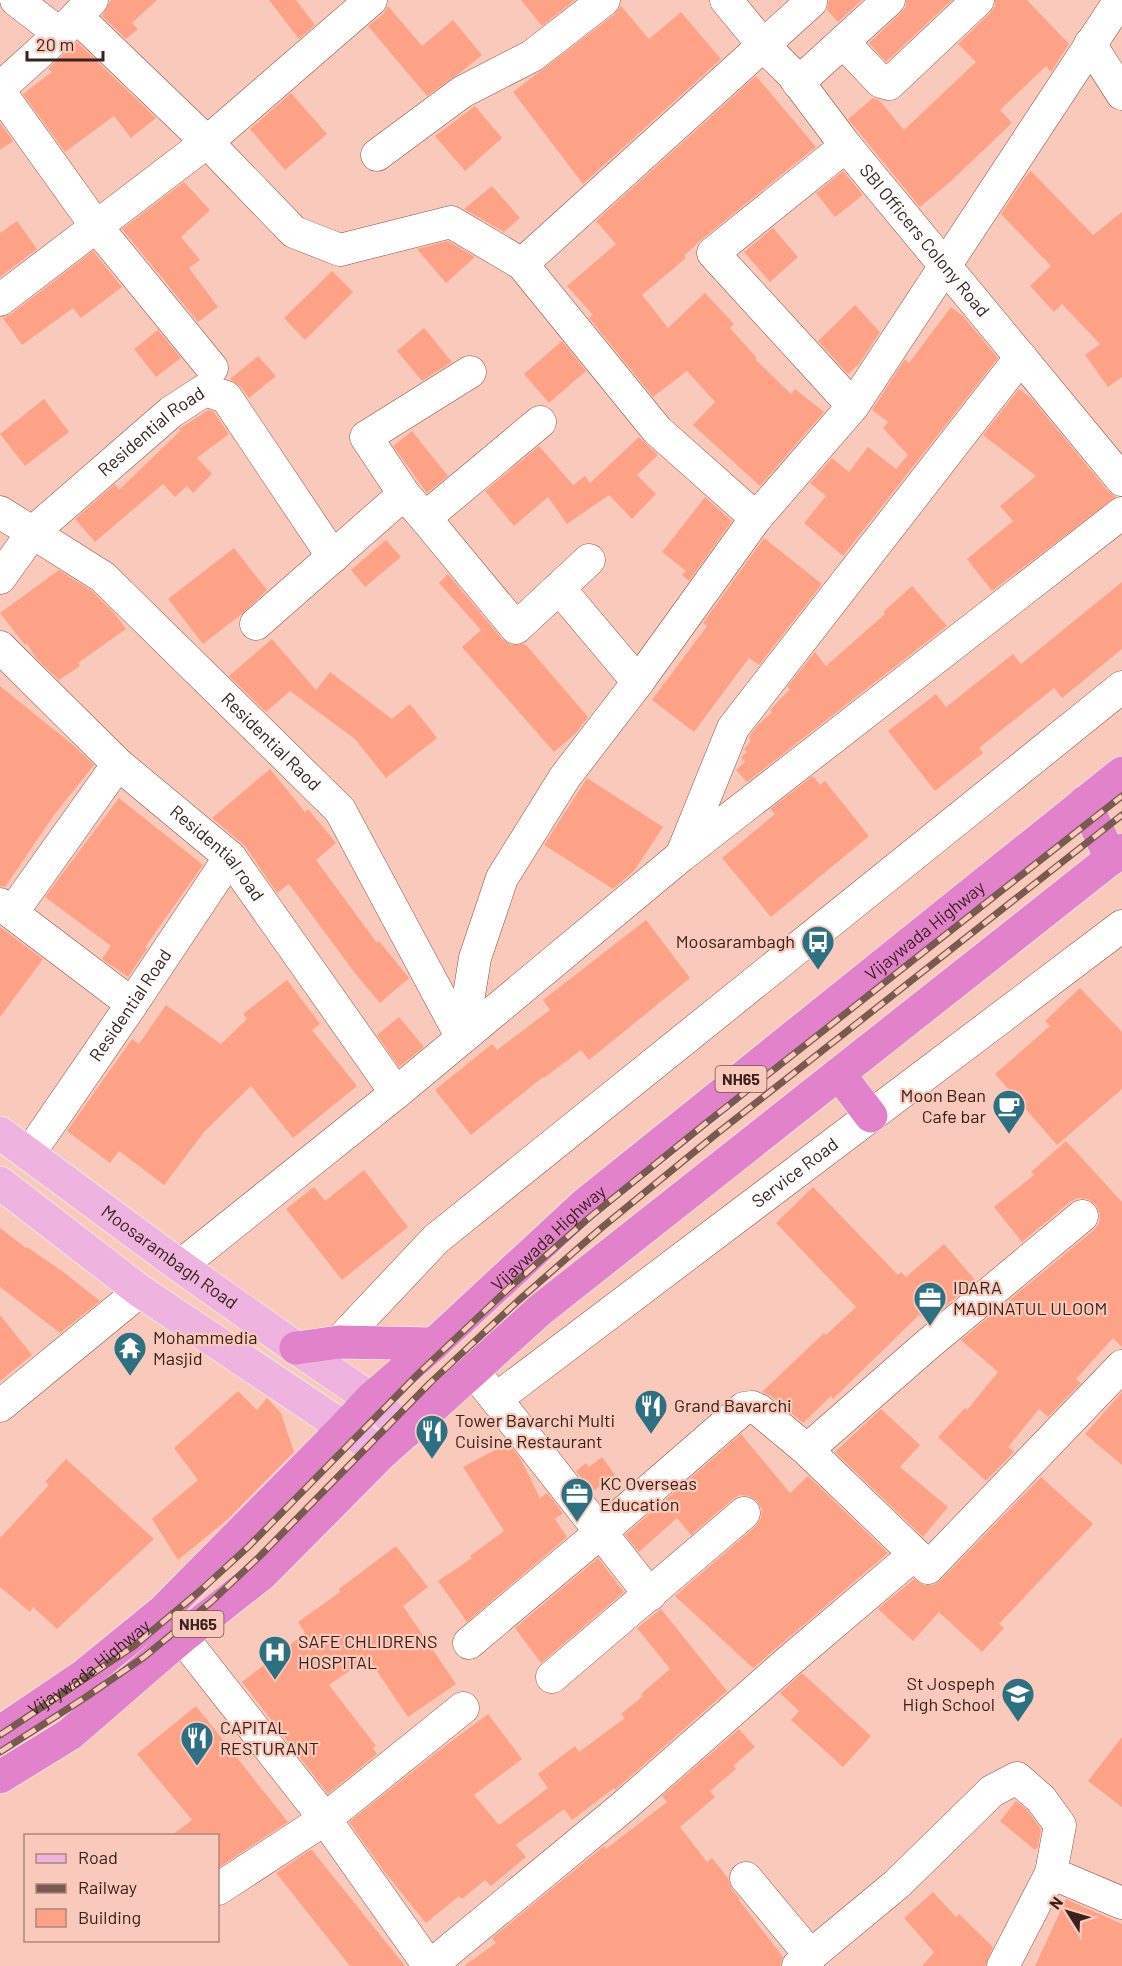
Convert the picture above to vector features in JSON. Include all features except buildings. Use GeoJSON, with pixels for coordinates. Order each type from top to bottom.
{"type":"FeatureCollection","features":[{"type":"Feature","properties":{"kind":"highway","name":"Vijaywada Highway"},"geometry":{"type":"LineString","coordinates":[[0,1731],[82,1677],[163,1611],[371,1399],[585,1204],[1122,773]]}},
{"type":"Feature","properties":{"kind":"highway"},"geometry":{"type":"LineString","coordinates":[[1085,802],[1117,855]]}},
{"type":"Feature","properties":{"kind":"highway","name":"Vijaywada Highway"},"geometry":{"type":"LineString","coordinates":[[0,1777],[70,1734],[182,1636],[263,1573],[382,1453],[408,1432],[540,1310],[1117,855]]}},
{"type":"Feature","properties":{"kind":"highway"},"geometry":{"type":"LineString","coordinates":[[839,1074],[871,1116]]}},
{"type":"Feature","properties":{"kind":"highway"},"geometry":{"type":"LineString","coordinates":[[296,1348],[339,1342],[434,1344]]}},
{"type":"Feature","properties":{"kind":"main road","name":"Moosarambagh Road"},"geometry":{"type":"LineString","coordinates":[[0,1133],[180,1266],[371,1399],[408,1432]]}},
{"type":"Feature","properties":{"kind":"main road"},"geometry":{"type":"LineString","coordinates":[[1,1186],[140,1291],[382,1453]]}},
{"type":"Feature","properties":{"kind":"street"},"geometry":{"type":"LineString","coordinates":[[15,0],[76,17],[207,142],[294,232],[340,250],[451,222],[522,264],[657,430],[756,518]]}},
{"type":"Feature","properties":{"kind":"street"},"geometry":{"type":"LineString","coordinates":[[0,300],[207,142],[371,0]]}},
{"type":"Feature","properties":{"kind":"street"},"geometry":{"type":"LineString","coordinates":[[377,155],[462,92],[532,56],[604,0]]}},
{"type":"Feature","properties":{"kind":"street"},"geometry":{"type":"LineString","coordinates":[[841,37],[875,0]]}},
{"type":"Feature","properties":{"kind":"street"},"geometry":{"type":"LineString","coordinates":[[795,79],[841,37],[889,0]]}},
{"type":"Feature","properties":{"kind":"street"},"geometry":{"type":"LineString","coordinates":[[522,264],[811,1],[881,82],[889,84],[978,0]]}},
{"type":"Feature","properties":{"kind":"street"},"geometry":{"type":"LineString","coordinates":[[462,1038],[475,958],[502,878],[565,777],[638,682],[756,518],[853,406],[1120,0]]}},
{"type":"Feature","properties":{"kind":"street","name":"SBI Officers Colony Road"},"geometry":{"type":"LineString","coordinates":[[741,6],[764,46],[795,79],[846,146],[1122,480]]}},
{"type":"Feature","properties":{"kind":"street"},"geometry":{"type":"LineString","coordinates":[[76,17],[0,90],[96,226],[212,368]]}},
{"type":"Feature","properties":{"kind":"street"},"geometry":{"type":"LineString","coordinates":[[1090,44],[1122,94]]}},
{"type":"Feature","properties":{"kind":"street"},"geometry":{"type":"LineString","coordinates":[[846,146],[713,253],[853,406]]}},
{"type":"Feature","properties":{"kind":"street"},"geometry":{"type":"LineString","coordinates":[[681,856],[733,728],[1021,357]]}},
{"type":"Feature","properties":{"kind":"street"},"geometry":{"type":"LineString","coordinates":[[470,372],[366,437],[404,494],[516,628],[589,560]]}},
{"type":"Feature","properties":{"kind":"street","name":"Residential Road"},"geometry":{"type":"LineString","coordinates":[[0,578],[33,532],[171,412],[206,390],[226,397],[333,557]]}},
{"type":"Feature","properties":{"kind":"street"},"geometry":{"type":"LineString","coordinates":[[424,518],[540,422]]}},
{"type":"Feature","properties":{"kind":"street"},"geometry":{"type":"LineString","coordinates":[[256,624],[404,494]]}},
{"type":"Feature","properties":{"kind":"street","name":"Residential Raod"},"geometry":{"type":"LineString","coordinates":[[0,512],[103,577],[340,810],[462,1038]]}},
{"type":"Feature","properties":{"kind":"street"},"geometry":{"type":"LineString","coordinates":[[180,1266],[396,1093],[681,856],[1122,513]]}},
{"type":"Feature","properties":{"kind":"street"},"geometry":{"type":"LineString","coordinates":[[559,588],[638,682]]}},
{"type":"Feature","properties":{"kind":"street","name":"Residential road"},"geometry":{"type":"LineString","coordinates":[[0,646],[118,764],[230,857],[396,1093]]}},
{"type":"Feature","properties":{"kind":"street"},"geometry":{"type":"LineString","coordinates":[[339,1342],[436,1239],[1122,687]]}},
{"type":"Feature","properties":{"kind":"street"},"geometry":{"type":"LineString","coordinates":[[118,764],[6,908],[132,1004]]}},
{"type":"Feature","properties":{"kind":"street","name":"Residential Road"},"geometry":{"type":"LineString","coordinates":[[28,1154],[230,857]]}},
{"type":"Feature","properties":{"kind":"street","name":"Service Road"},"geometry":{"type":"LineString","coordinates":[[496,1399],[871,1116],[1119,933]]}},
{"type":"Feature","properties":{"kind":"street"},"geometry":{"type":"LineString","coordinates":[[807,1450],[1082,1216]]}},
{"type":"Feature","properties":{"kind":"street"},"geometry":{"type":"LineString","coordinates":[[0,1406],[140,1291]]}},
{"type":"Feature","properties":{"kind":"street"},"geometry":{"type":"LineString","coordinates":[[469,1643],[744,1408],[752,1407],[759,1410],[807,1450],[928,1568],[1122,1366]]}},
{"type":"Feature","properties":{"kind":"street"},"geometry":{"type":"LineString","coordinates":[[473,1371],[650,1595]]}},
{"type":"Feature","properties":{"kind":"street"},"geometry":{"type":"LineString","coordinates":[[552,1677],[744,1513]]}},
{"type":"Feature","properties":{"kind":"street"},"geometry":{"type":"LineString","coordinates":[[182,1636],[324,1819],[429,1966],[624,1806],[915,1554]]}},
{"type":"Feature","properties":{"kind":"street"},"geometry":{"type":"LineString","coordinates":[[219,1888],[324,1819],[463,1708]]}},
{"type":"Feature","properties":{"kind":"street"},"geometry":{"type":"LineString","coordinates":[[746,1878],[804,1961],[897,1884],[992,1791],[1017,1778],[1041,1799],[1060,1825],[1051,1873],[1004,1966]]}},
{"type":"Feature","properties":{"kind":"street"},"geometry":{"type":"LineString","coordinates":[[1051,1873],[1122,1903]]}},
{"type":"Feature","properties":{"kind":"railway"},"geometry":{"type":"LineString","coordinates":[[0,1735],[134,1646],[201,1590],[248,1547],[420,1372],[509,1288],[590,1217],[1122,796]]}},
{"type":"Feature","properties":{"kind":"railway"},"geometry":{"type":"LineString","coordinates":[[0,1752],[144,1657],[211,1602],[259,1557],[430,1383],[600,1229],[715,1135],[1122,815]]}},
{"type":"Feature","properties":{"kind":"place","name":"Moosarambagh"},"geometry":{"type":"Point","coordinates":[818,971]}},
{"type":"Feature","properties":{"kind":"place","name":"Moon Bean Cafe bar"},"geometry":{"type":"Point","coordinates":[1009,1135]}},
{"type":"Feature","properties":{"kind":"place","name":"IDARA MADINATUL ULOOM"},"geometry":{"type":"Point","coordinates":[930,1327]}},
{"type":"Feature","properties":{"kind":"place","name":"Mohammedia Masjid"},"geometry":{"type":"Point","coordinates":[130,1377]}},
{"type":"Feature","properties":{"kind":"place","name":"Grand Bavarchi"},"geometry":{"type":"Point","coordinates":[651,1435]}},
{"type":"Feature","properties":{"kind":"place","name":"Tower Bavarchi Multi Cuisine Restaurant"},"geometry":{"type":"Point","coordinates":[432,1460]}},
{"type":"Feature","properties":{"kind":"place","name":"KC Overseas Education"},"geometry":{"type":"Point","coordinates":[577,1523]}},
{"type":"Feature","properties":{"kind":"place","name":"SAFE CHLIDRENS HOSPITAL"},"geometry":{"type":"Point","coordinates":[275,1681]}},
{"type":"Feature","properties":{"kind":"place","name":"St Jospeph High School"},"geometry":{"type":"Point","coordinates":[1018,1723]}},
{"type":"Feature","properties":{"kind":"place","name":"CAPITAL RESTURANT"},"geometry":{"type":"Point","coordinates":[197,1767]}}]}
